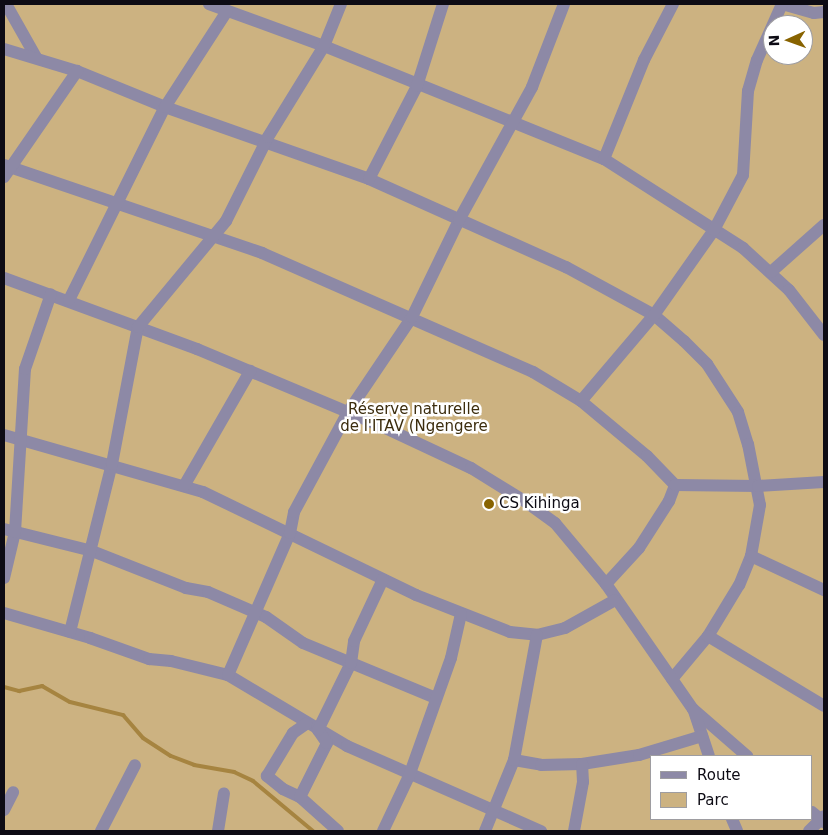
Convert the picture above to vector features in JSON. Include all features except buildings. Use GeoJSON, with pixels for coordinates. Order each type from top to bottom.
{"type":"FeatureCollection","features":[{"type":"Feature","properties":{"kind":"street"},"geometry":{"type":"LineString","coordinates":[[6,4],[36,57]]}},
{"type":"Feature","properties":{"kind":"street"},"geometry":{"type":"LineString","coordinates":[[209,4],[324,46],[417,86],[604,159],[744,248],[771,272],[800,303],[824,335]]}},
{"type":"Feature","properties":{"kind":"street"},"geometry":{"type":"LineString","coordinates":[[70,632],[92,551],[112,464],[138,327],[226,221],[268,137],[324,46],[341,4]]}},
{"type":"Feature","properties":{"kind":"street"},"geometry":{"type":"LineString","coordinates":[[369,179],[417,86],[443,4]]}},
{"type":"Feature","properties":{"kind":"street"},"geometry":{"type":"LineString","coordinates":[[228,675],[290,533],[294,512],[348,412],[412,317],[459,220],[511,122],[532,87],[564,4]]}},
{"type":"Feature","properties":{"kind":"street"},"geometry":{"type":"LineString","coordinates":[[604,159],[644,60],[673,4]]}},
{"type":"Feature","properties":{"kind":"street"},"geometry":{"type":"LineString","coordinates":[[581,401],[654,315],[714,230],[743,175],[748,91],[757,60],[782,4],[814,13],[824,12]]}},
{"type":"Feature","properties":{"kind":"street"},"geometry":{"type":"LineString","coordinates":[[69,300],[165,107],[227,11]]}},
{"type":"Feature","properties":{"kind":"street"},"geometry":{"type":"LineString","coordinates":[[4,49],[36,57],[77,71],[165,107],[369,179],[566,267],[654,315],[707,364],[723,385],[738,412],[758,486],[758,523],[751,556],[727,608],[708,636],[672,679]]}},
{"type":"Feature","properties":{"kind":"street"},"geometry":{"type":"LineString","coordinates":[[77,71],[6,170],[262,253],[412,317],[533,372],[581,401],[647,456],[675,485],[758,486],[824,482]]}},
{"type":"Feature","properties":{"kind":"street"},"geometry":{"type":"LineString","coordinates":[[771,272],[824,225]]}},
{"type":"Feature","properties":{"kind":"street"},"geometry":{"type":"LineString","coordinates":[[4,278],[69,300],[250,371],[348,412],[471,468],[526,502],[555,523],[606,584],[615,600],[693,708],[746,755]]}},
{"type":"Feature","properties":{"kind":"street"},"geometry":{"type":"LineString","coordinates":[[4,578],[20,441],[25,369],[51,294]]}},
{"type":"Feature","properties":{"kind":"street"},"geometry":{"type":"LineString","coordinates":[[184,486],[250,371]]}},
{"type":"Feature","properties":{"kind":"street"},"geometry":{"type":"LineString","coordinates":[[4,435],[20,441],[112,464],[184,486],[290,533],[383,579],[462,614],[510,632],[536,635],[565,628],[615,600]]}},
{"type":"Feature","properties":{"kind":"street"},"geometry":{"type":"LineString","coordinates":[[606,584],[638,548],[669,501],[675,485]]}},
{"type":"Feature","properties":{"kind":"street"},"geometry":{"type":"LineString","coordinates":[[9,531],[92,551],[255,612],[303,643],[436,698]]}},
{"type":"Feature","properties":{"kind":"street"},"geometry":{"type":"LineString","coordinates":[[751,556],[824,590]]}},
{"type":"Feature","properties":{"kind":"street"},"geometry":{"type":"LineString","coordinates":[[318,730],[350,663],[354,641],[383,579]]}},
{"type":"Feature","properties":{"kind":"street"},"geometry":{"type":"LineString","coordinates":[[4,613],[70,632],[149,659],[172,661],[228,675],[306,724],[409,776],[541,831]]}},
{"type":"Feature","properties":{"kind":"street"},"geometry":{"type":"LineString","coordinates":[[383,831],[409,776],[451,658],[462,614]]}},
{"type":"Feature","properties":{"kind":"street"},"geometry":{"type":"LineString","coordinates":[[485,831],[494,813],[514,760],[536,635]]}},
{"type":"Feature","properties":{"kind":"street"},"geometry":{"type":"LineString","coordinates":[[708,636],[824,706]]}},
{"type":"Feature","properties":{"kind":"street"},"geometry":{"type":"LineString","coordinates":[[693,708],[709,755]]}},
{"type":"Feature","properties":{"kind":"street"},"geometry":{"type":"LineString","coordinates":[[306,724],[293,733],[267,776],[282,789],[300,797],[338,831]]}},
{"type":"Feature","properties":{"kind":"street"},"geometry":{"type":"LineString","coordinates":[[300,797],[327,744],[318,730]]}},
{"type":"Feature","properties":{"kind":"street"},"geometry":{"type":"LineString","coordinates":[[514,760],[541,765],[582,764],[639,755],[702,736]]}},
{"type":"Feature","properties":{"kind":"street"},"geometry":{"type":"LineString","coordinates":[[574,831],[583,782],[582,764]]}},
{"type":"Feature","properties":{"kind":"street"},"geometry":{"type":"LineString","coordinates":[[101,831],[135,765]]}},
{"type":"Feature","properties":{"kind":"street"},"geometry":{"type":"LineString","coordinates":[[4,810],[13,792]]}},
{"type":"Feature","properties":{"kind":"street"},"geometry":{"type":"LineString","coordinates":[[218,831],[224,793]]}},
{"type":"Feature","properties":{"kind":"street"},"geometry":{"type":"LineString","coordinates":[[809,831],[820,818]]}},
{"type":"Feature","properties":{"kind":"green space","name":"Réserve naturelle de l'ITAV (Ngengere"},"geometry":{"type":"Polygon","coordinates":[[[4,4],[824,4],[824,831],[4,831],[4,4]]]}},
{"type":"Feature","properties":{"kind":"waterway"},"geometry":{"type":"LineString","coordinates":[[4,687],[19,691],[42,686],[70,702],[123,715],[143,738],[171,756],[194,765],[234,772],[253,781],[313,831]]}},
{"type":"Feature","properties":{"kind":"place","name":"CS Kihinga"},"geometry":{"type":"Point","coordinates":[489,504]}}]}
